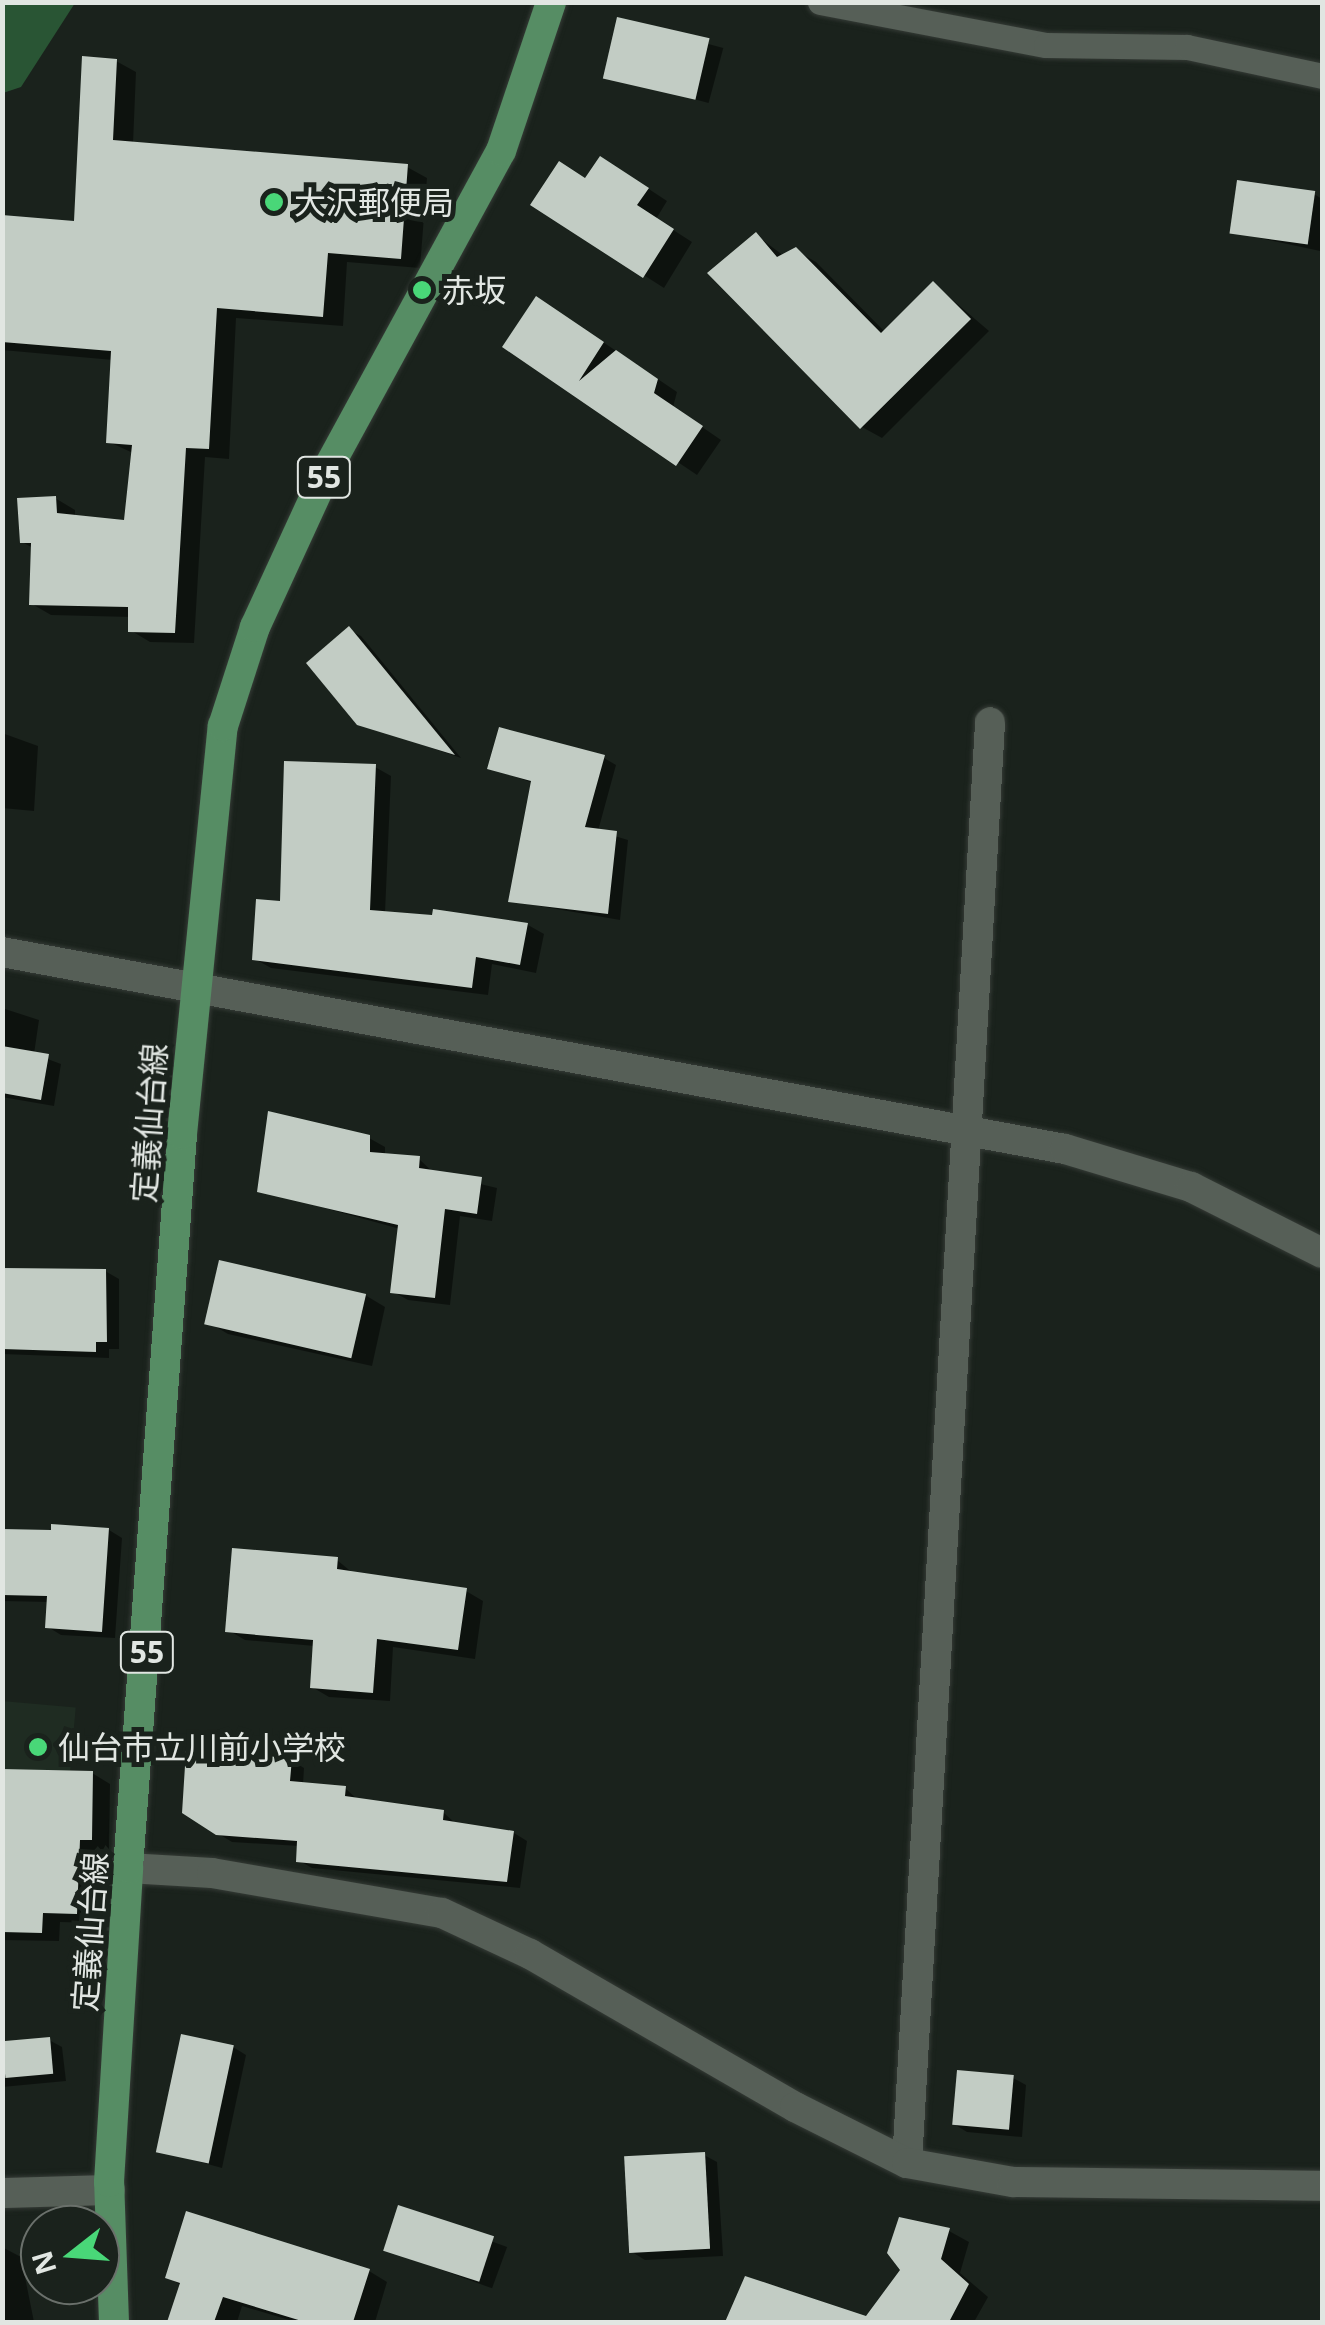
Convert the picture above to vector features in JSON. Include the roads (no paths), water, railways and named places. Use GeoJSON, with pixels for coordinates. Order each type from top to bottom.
{"type":"FeatureCollection","features":[{"type":"Feature","properties":{"kind":"main road","name":"定義仙台線"},"geometry":{"type":"LineString","coordinates":[[114,2322],[110,2190],[128,1868],[196,983],[232,686],[328,468],[501,151],[551,2]]}},
{"type":"Feature","properties":{"kind":"street"},"geometry":{"type":"LineString","coordinates":[[907,2163],[990,722]]}},
{"type":"Feature","properties":{"kind":"street"},"geometry":{"type":"LineString","coordinates":[[2,952],[196,983],[517,1051],[1065,1150],[1191,1187],[1322,1253]]}},
{"type":"Feature","properties":{"kind":"street"},"geometry":{"type":"LineString","coordinates":[[128,1868],[212,1874],[442,1913],[530,1954],[795,2107],[907,2163],[1014,2182],[1322,2186]]}},
{"type":"Feature","properties":{"kind":"street"},"geometry":{"type":"LineString","coordinates":[[2,2193],[110,2190]]}},
{"type":"Feature","properties":{"kind":"lane"},"geometry":{"type":"LineString","coordinates":[[820,2],[1046,46],[1187,47],[1322,76]]}},
{"type":"Feature","properties":{"kind":"place","name":"大沢郵便局"},"geometry":{"type":"Point","coordinates":[274,202]}},
{"type":"Feature","properties":{"kind":"place","name":"赤坂"},"geometry":{"type":"Point","coordinates":[422,290]}},
{"type":"Feature","properties":{"kind":"place","name":"仙台市立川前小学校"},"geometry":{"type":"Point","coordinates":[38,1747]}}]}
